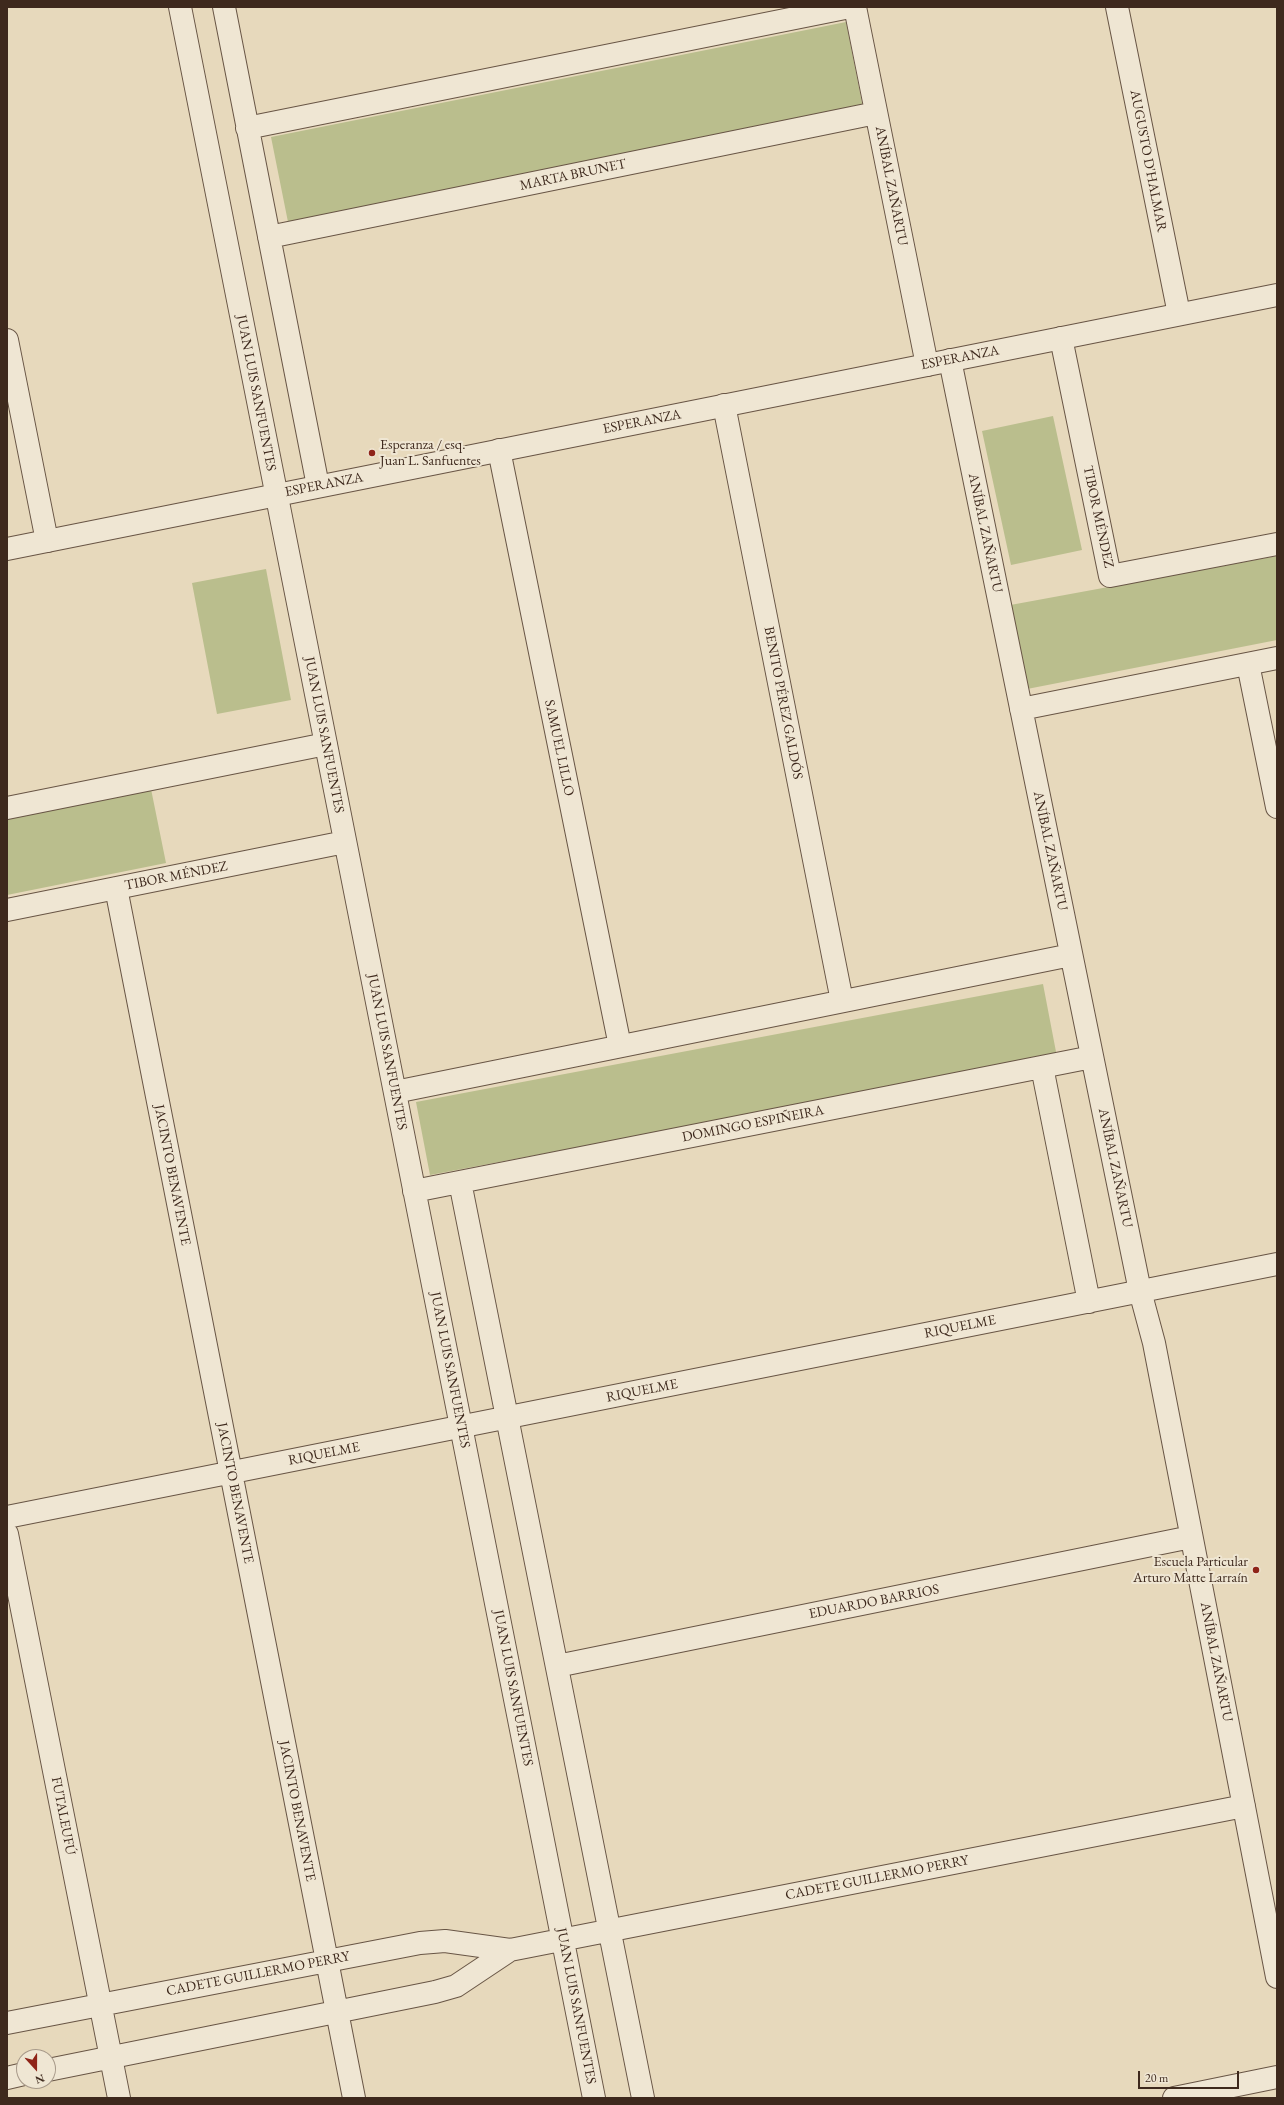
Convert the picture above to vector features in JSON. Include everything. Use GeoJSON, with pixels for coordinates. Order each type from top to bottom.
{"type":"FeatureCollection","features":[{"type":"Feature","properties":{"kind":"street","name":"JUAN LUIS SANFUENTES"},"geometry":{"type":"LineString","coordinates":[[180,7],[594,2098]]}},
{"type":"Feature","properties":{"kind":"street"},"geometry":{"type":"LineString","coordinates":[[224,7],[318,486]]}},
{"type":"Feature","properties":{"kind":"street"},"geometry":{"type":"LineString","coordinates":[[247,128],[850,7]]}},
{"type":"Feature","properties":{"kind":"street","name":"ANÍBAL ZAÑARTU"},"geometry":{"type":"LineString","coordinates":[[855,7],[927,365]]}},
{"type":"Feature","properties":{"kind":"street","name":"AUGUSTO D'HALMAR"},"geometry":{"type":"LineString","coordinates":[[1117,7],[1179,314]]}},
{"type":"Feature","properties":{"kind":"street","name":"MARTA BRUNET"},"geometry":{"type":"LineString","coordinates":[[269,237],[876,113]]}},
{"type":"Feature","properties":{"kind":"street","name":"ESPERANZA"},"geometry":{"type":"LineString","coordinates":[[7,549],[1277,294]]}},
{"type":"Feature","properties":{"kind":"street","name":"TIBOR MÉNDEZ"},"geometry":{"type":"LineString","coordinates":[[1061,338],[1110,576],[1277,544]]}},
{"type":"Feature","properties":{"kind":"street"},"geometry":{"type":"LineString","coordinates":[[7,340],[47,541]]}},
{"type":"Feature","properties":{"kind":"street","name":"ANÍBAL ZAÑARTU"},"geometry":{"type":"LineString","coordinates":[[950,360],[1140,1291],[1154,1343],[1277,1977]]}},
{"type":"Feature","properties":{"kind":"street","name":"BENITO PÉREZ GALDÓS"},"geometry":{"type":"LineString","coordinates":[[724,405],[842,1001]]}},
{"type":"Feature","properties":{"kind":"street","name":"SAMUEL LILLO"},"geometry":{"type":"LineString","coordinates":[[498,450],[620,1046]]}},
{"type":"Feature","properties":{"kind":"street"},"geometry":{"type":"LineString","coordinates":[[1021,709],[1277,658]]}},
{"type":"Feature","properties":{"kind":"street"},"geometry":{"type":"LineString","coordinates":[[1248,664],[1277,807]]}},
{"type":"Feature","properties":{"kind":"street"},"geometry":{"type":"LineString","coordinates":[[7,808],[326,744]]}},
{"type":"Feature","properties":{"kind":"street","name":"TIBOR MÉNDEZ"},"geometry":{"type":"LineString","coordinates":[[7,910],[345,842]]}},
{"type":"Feature","properties":{"kind":"street","name":"JACINTO BENAVENTE"},"geometry":{"type":"LineString","coordinates":[[116,888],[354,2098]]}},
{"type":"Feature","properties":{"kind":"street"},"geometry":{"type":"LineString","coordinates":[[395,1092],[1072,955]]}},
{"type":"Feature","properties":{"kind":"street","name":"DOMINGO ESPIÑEIRA"},"geometry":{"type":"LineString","coordinates":[[414,1191],[1092,1057]]}},
{"type":"Feature","properties":{"kind":"street"},"geometry":{"type":"LineString","coordinates":[[1042,1067],[1090,1302]]}},
{"type":"Feature","properties":{"kind":"street"},"geometry":{"type":"LineString","coordinates":[[460,1182],[643,2098]]}},
{"type":"Feature","properties":{"kind":"street","name":"RIQUELME"},"geometry":{"type":"LineString","coordinates":[[7,1517],[1277,1264]]}},
{"type":"Feature","properties":{"kind":"street","name":"FUTALEUFÚ"},"geometry":{"type":"LineString","coordinates":[[7,1534],[119,2098]]}},
{"type":"Feature","properties":{"kind":"street","name":"EDUARDO BARRIOS"},"geometry":{"type":"LineString","coordinates":[[557,1666],[1191,1537]]}},
{"type":"Feature","properties":{"kind":"street","name":"CADETE GUILLERMO PERRY"},"geometry":{"type":"LineString","coordinates":[[7,2023],[420,1943],[445,1941],[510,1950],[1244,1806]]}},
{"type":"Feature","properties":{"kind":"street","name":"CADETE GUILLERMO PERRY"},"geometry":{"type":"LineString","coordinates":[[56,2068],[436,1992],[456,1986],[510,1950]]}},
{"type":"Feature","properties":{"kind":"street"},"geometry":{"type":"LineString","coordinates":[[1174,2098],[1277,2077]]}},
{"type":"Feature","properties":{"kind":"green space"},"geometry":{"type":"Polygon","coordinates":[[[846,22],[863,108],[288,222],[271,137],[846,22]]]}},
{"type":"Feature","properties":{"kind":"green space"},"geometry":{"type":"Polygon","coordinates":[[[1053,416],[1082,550],[1011,565],[982,431],[1053,416]]]}},
{"type":"Feature","properties":{"kind":"green space"},"geometry":{"type":"Polygon","coordinates":[[[1277,556],[1277,640],[1022,690],[1005,606],[1277,556]]]}},
{"type":"Feature","properties":{"kind":"green space"},"geometry":{"type":"Polygon","coordinates":[[[266,569],[291,700],[217,714],[192,583],[266,569]]]}},
{"type":"Feature","properties":{"kind":"green space"},"geometry":{"type":"Polygon","coordinates":[[[151,789],[166,863],[7,895],[7,817],[151,789]]]}},
{"type":"Feature","properties":{"kind":"green space"},"geometry":{"type":"Polygon","coordinates":[[[1043,984],[1057,1057],[430,1175],[416,1102],[1043,984]]]}},
{"type":"Feature","properties":{"kind":"place","name":"Esperanza / esq. Juan L. Sanfuentes"},"geometry":{"type":"Point","coordinates":[372,453]}},
{"type":"Feature","properties":{"kind":"place","name":"Escuela Particular Arturo Matte Larraín"},"geometry":{"type":"Point","coordinates":[1256,1570]}}]}
